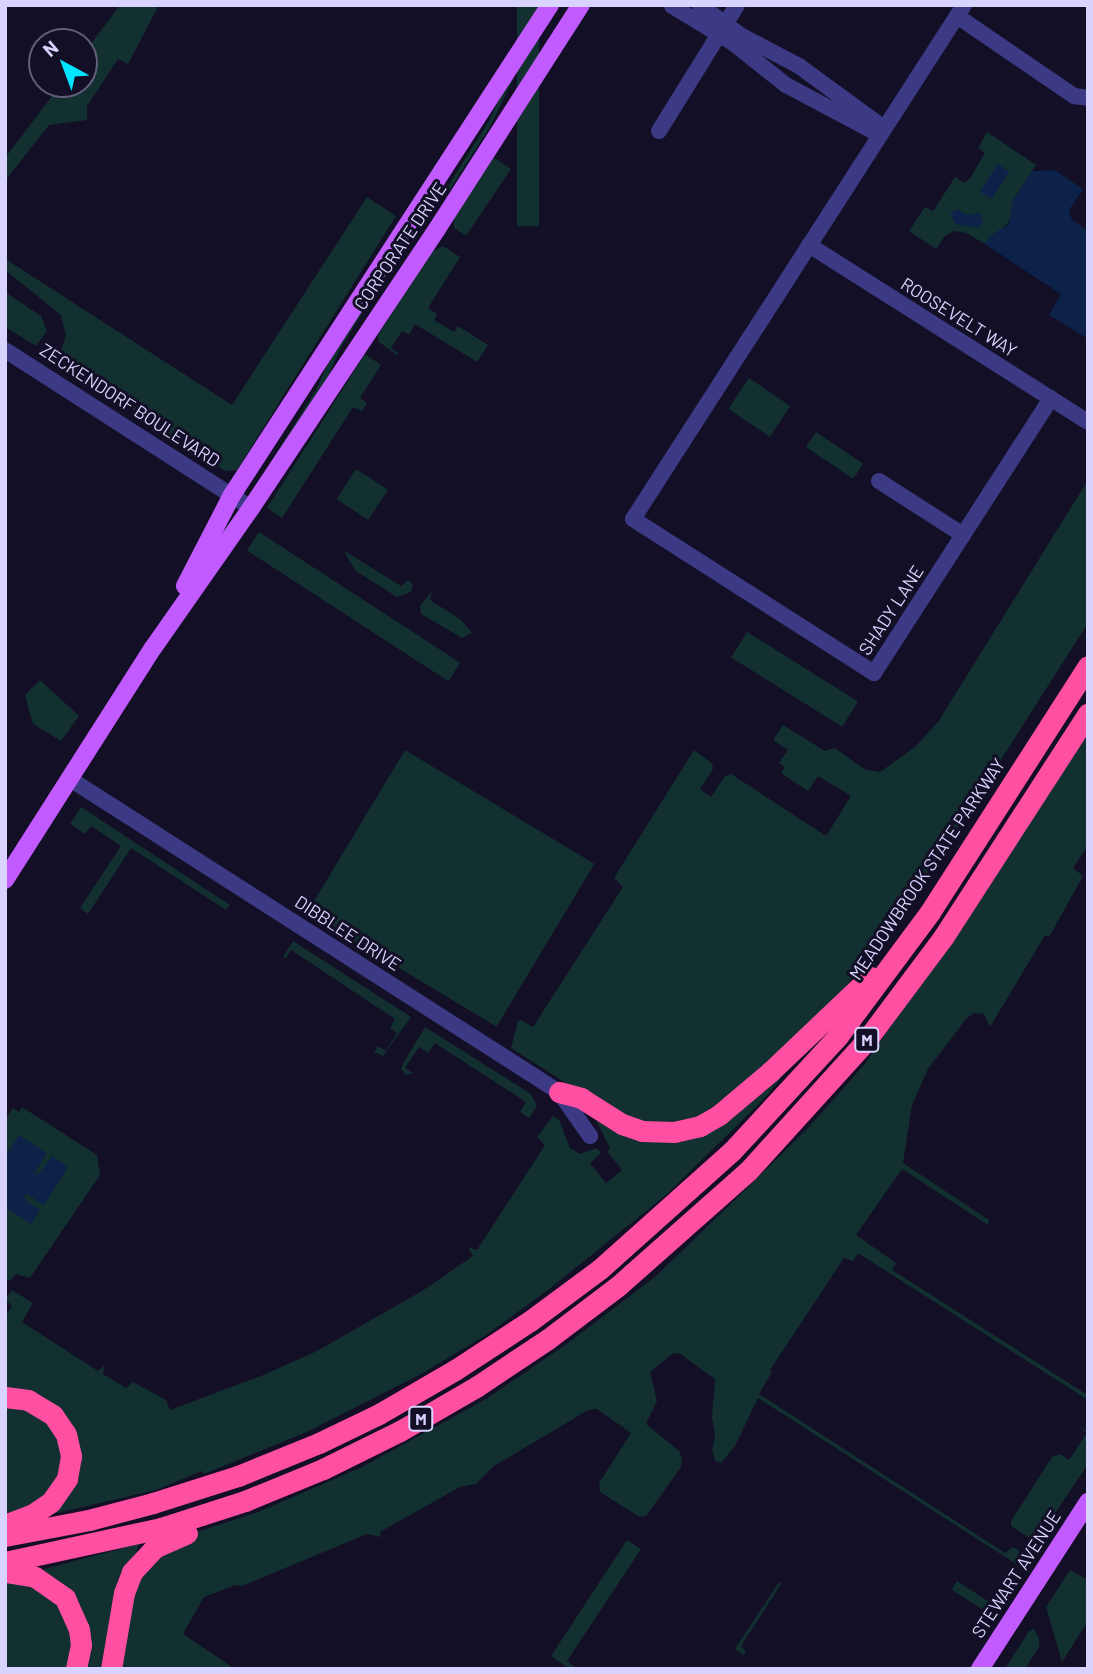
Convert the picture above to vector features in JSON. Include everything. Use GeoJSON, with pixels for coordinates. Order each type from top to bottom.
{"type":"FeatureCollection","features":[{"type":"Feature","properties":{"kind":"highway","name":"MEADOWBROOK STATE PARKWAY"},"geometry":{"type":"LineString","coordinates":[[5,1536],[132,1510],[258,1468],[379,1414],[493,1346],[635,1240],[732,1151],[831,1044],[918,929],[1088,666]]}},
{"type":"Feature","properties":{"kind":"highway","name":"M"},"geometry":{"type":"LineString","coordinates":[[5,1562],[138,1535],[245,1501],[363,1450],[503,1369],[618,1286],[740,1179],[830,1084],[893,1007],[968,901],[1088,713]]}},
{"type":"Feature","properties":{"kind":"highway"},"geometry":{"type":"LineString","coordinates":[[559,1092],[581,1098],[622,1124],[642,1131],[674,1132],[700,1126],[725,1110],[793,1052],[918,929]]}},
{"type":"Feature","properties":{"kind":"highway"},"geometry":{"type":"LineString","coordinates":[[5,1397],[34,1403],[53,1415],[66,1434],[71,1456],[67,1479],[51,1502],[33,1514],[5,1525]]}},
{"type":"Feature","properties":{"kind":"highway"},"geometry":{"type":"LineString","coordinates":[[111,1669],[124,1593],[135,1566],[161,1543],[245,1501]]}},
{"type":"Feature","properties":{"kind":"highway"},"geometry":{"type":"LineString","coordinates":[[5,1572],[42,1581],[69,1604],[80,1636],[76,1669]]}},
{"type":"Feature","properties":{"kind":"main road","name":"CORPORATE DRIVE"},"geometry":{"type":"LineString","coordinates":[[232,495],[550,5]]}},
{"type":"Feature","properties":{"kind":"main road","name":"CORPORATE DRIVE"},"geometry":{"type":"LineString","coordinates":[[251,508],[580,5]]}},
{"type":"Feature","properties":{"kind":"main road"},"geometry":{"type":"LineString","coordinates":[[153,648],[232,495]]}},
{"type":"Feature","properties":{"kind":"main road"},"geometry":{"type":"LineString","coordinates":[[5,880],[153,648],[251,508]]}},
{"type":"Feature","properties":{"kind":"main road","name":"STEWART AVENUE"},"geometry":{"type":"LineString","coordinates":[[980,1669],[1088,1502]]}},
{"type":"Feature","properties":{"kind":"street"},"geometry":{"type":"LineString","coordinates":[[700,5],[722,29],[786,85],[882,132]]}},
{"type":"Feature","properties":{"kind":"street"},"geometry":{"type":"LineString","coordinates":[[659,131],[737,5]]}},
{"type":"Feature","properties":{"kind":"street"},"geometry":{"type":"LineString","coordinates":[[680,8],[799,66],[882,132]]}},
{"type":"Feature","properties":{"kind":"street"},"geometry":{"type":"LineString","coordinates":[[809,245],[960,11],[1074,96],[1088,97]]}},
{"type":"Feature","properties":{"kind":"street","name":"ROOSEVELT WAY"},"geometry":{"type":"LineString","coordinates":[[809,245],[1088,422]]}},
{"type":"Feature","properties":{"kind":"street","name":"SHADY LANE"},"geometry":{"type":"LineString","coordinates":[[809,245],[633,519],[874,673],[1051,398]]}},
{"type":"Feature","properties":{"kind":"street","name":"ZECKENDORF BOULEVARD"},"geometry":{"type":"LineString","coordinates":[[5,350],[251,508]]}},
{"type":"Feature","properties":{"kind":"street"},"geometry":{"type":"LineString","coordinates":[[879,481],[963,535]]}},
{"type":"Feature","properties":{"kind":"street","name":"DIBBLEE DRIVE"},"geometry":{"type":"LineString","coordinates":[[70,779],[559,1092],[590,1136]]}},
{"type":"Feature","properties":{"kind":"green space"},"geometry":{"type":"Polygon","coordinates":[[[120,5],[159,5],[128,64],[118,59],[98,89],[98,34],[120,5]]]}},
{"type":"Feature","properties":{"kind":"green space"},"geometry":{"type":"Polygon","coordinates":[[[517,5],[539,5],[539,226],[517,226],[517,5]]]}},
{"type":"Feature","properties":{"kind":"green space"},"geometry":{"type":"Polygon","coordinates":[[[556,5],[560,5],[518,69],[491,125],[449,191],[446,189],[489,121],[508,80],[556,5]]]}},
{"type":"Feature","properties":{"kind":"green space"},"geometry":{"type":"Polygon","coordinates":[[[50,98],[92,98],[87,106],[87,120],[49,125],[5,181],[5,158],[50,98]]]}},
{"type":"Feature","properties":{"kind":"green space"},"geometry":{"type":"Polygon","coordinates":[[[987,132],[1036,165],[1013,201],[1013,218],[985,244],[966,233],[954,231],[945,236],[936,249],[909,231],[925,207],[933,211],[955,177],[965,183],[970,178],[985,153],[978,148],[987,132]]]}},
{"type":"Feature","properties":{"kind":"green space"},"geometry":{"type":"Polygon","coordinates":[[[493,157],[511,169],[466,236],[454,228],[454,216],[493,157]]]}},
{"type":"Feature","properties":{"kind":"green space"},"geometry":{"type":"Polygon","coordinates":[[[367,197],[396,216],[237,470],[225,471],[58,360],[66,335],[61,315],[5,270],[7,260],[232,405],[367,197]]]}},
{"type":"Feature","properties":{"kind":"green space"},"geometry":{"type":"Polygon","coordinates":[[[405,238],[409,239],[341,347],[326,381],[265,478],[262,476],[316,390],[331,357],[405,238]]]}},
{"type":"Feature","properties":{"kind":"green space"},"geometry":{"type":"Polygon","coordinates":[[[443,246],[460,257],[428,308],[437,314],[434,320],[454,332],[458,326],[488,345],[477,362],[415,324],[409,335],[402,331],[391,348],[397,355],[379,342],[378,335],[431,252],[443,246]]]}},
{"type":"Feature","properties":{"kind":"green space"},"geometry":{"type":"Polygon","coordinates":[[[5,292],[41,316],[47,331],[36,346],[5,327],[5,292]]]}},
{"type":"Feature","properties":{"kind":"green space"},"geometry":{"type":"Polygon","coordinates":[[[365,354],[381,365],[360,398],[367,403],[362,411],[353,407],[282,518],[267,508],[365,354]]]}},
{"type":"Feature","properties":{"kind":"green space"},"geometry":{"type":"Polygon","coordinates":[[[749,378],[790,406],[770,437],[728,409],[749,378]]]}},
{"type":"Feature","properties":{"kind":"green space"},"geometry":{"type":"Polygon","coordinates":[[[816,432],[863,464],[853,479],[806,447],[816,432]]]}},
{"type":"Feature","properties":{"kind":"green space"},"geometry":{"type":"Polygon","coordinates":[[[356,469],[388,490],[368,520],[336,499],[356,469]]]}},
{"type":"Feature","properties":{"kind":"green space"},"geometry":{"type":"Polygon","coordinates":[[[1088,480],[1088,623],[916,893],[847,985],[805,1029],[715,1107],[692,1120],[648,1126],[611,1112],[511,1048],[518,1021],[533,1027],[623,887],[614,878],[694,750],[712,763],[713,769],[700,789],[711,797],[725,776],[731,774],[826,836],[851,796],[818,776],[808,791],[781,773],[785,767],[779,763],[788,750],[773,740],[783,725],[825,751],[835,748],[864,769],[880,772],[915,747],[938,722],[1088,480]]]}},
{"type":"Feature","properties":{"kind":"green space"},"geometry":{"type":"Polygon","coordinates":[[[259,532],[460,663],[448,681],[247,550],[259,532]]]}},
{"type":"Feature","properties":{"kind":"green space"},"geometry":{"type":"Polygon","coordinates":[[[343,550],[401,586],[409,580],[413,585],[411,592],[397,597],[356,571],[343,550]]]}},
{"type":"Feature","properties":{"kind":"green space"},"geometry":{"type":"Polygon","coordinates":[[[432,591],[430,600],[461,620],[472,633],[462,638],[421,614],[420,606],[432,591]]]}},
{"type":"Feature","properties":{"kind":"green space"},"geometry":{"type":"Polygon","coordinates":[[[747,632],[858,701],[842,727],[731,657],[747,632]]]}},
{"type":"Feature","properties":{"kind":"green space"},"geometry":{"type":"Polygon","coordinates":[[[40,680],[79,716],[61,741],[33,724],[25,695],[40,680]]]}},
{"type":"Feature","properties":{"kind":"green space"},"geometry":{"type":"Polygon","coordinates":[[[1088,730],[1088,845],[1073,868],[1083,876],[1049,937],[1045,935],[990,1027],[984,1014],[974,1013],[966,1019],[928,1069],[912,1105],[903,1163],[989,1220],[988,1225],[902,1169],[856,1235],[896,1263],[892,1270],[1086,1394],[1088,1392],[1088,1400],[858,1253],[853,1261],[844,1258],[770,1370],[772,1372],[759,1394],[1005,1553],[1013,1547],[1022,1553],[1016,1564],[758,1398],[735,1446],[721,1463],[715,1461],[712,1450],[715,1437],[712,1417],[715,1379],[679,1353],[672,1354],[650,1372],[657,1401],[646,1424],[679,1451],[682,1458],[681,1467],[646,1516],[640,1517],[600,1492],[599,1483],[631,1433],[597,1409],[588,1410],[494,1466],[476,1484],[460,1487],[380,1532],[381,1537],[367,1534],[242,1586],[235,1585],[204,1597],[183,1634],[235,1669],[114,1669],[132,1579],[181,1537],[258,1512],[362,1467],[486,1399],[568,1343],[656,1276],[738,1197],[808,1128],[864,1065],[1088,730]]]}},
{"type":"Feature","properties":{"kind":"green space"},"geometry":{"type":"Polygon","coordinates":[[[405,750],[594,864],[497,1027],[307,913],[405,750]]]}},
{"type":"Feature","properties":{"kind":"green space"},"geometry":{"type":"Polygon","coordinates":[[[81,807],[230,905],[226,910],[131,848],[88,914],[80,908],[121,846],[91,826],[85,834],[70,824],[81,807]]]}},
{"type":"Feature","properties":{"kind":"green space"},"geometry":{"type":"Polygon","coordinates":[[[293,941],[411,1017],[383,1056],[374,1052],[378,1046],[386,1051],[397,1033],[390,1028],[395,1019],[291,950],[286,958],[283,957],[293,941]]]}},
{"type":"Feature","properties":{"kind":"green space"},"geometry":{"type":"Polygon","coordinates":[[[425,1027],[531,1094],[537,1106],[529,1118],[520,1112],[526,1102],[435,1043],[428,1053],[419,1047],[405,1068],[413,1073],[406,1075],[401,1069],[425,1027]]]}},
{"type":"Feature","properties":{"kind":"green space"},"geometry":{"type":"Polygon","coordinates":[[[801,1054],[763,1100],[666,1195],[548,1290],[486,1335],[423,1373],[307,1432],[204,1474],[202,1471],[156,1490],[44,1516],[57,1500],[69,1431],[5,1390],[5,1317],[12,1306],[5,1299],[12,1290],[33,1303],[22,1322],[98,1371],[105,1365],[103,1374],[126,1388],[133,1382],[166,1400],[170,1410],[261,1376],[317,1351],[422,1291],[473,1256],[468,1247],[477,1250],[545,1145],[537,1137],[553,1116],[559,1120],[570,1148],[580,1154],[597,1148],[601,1153],[590,1163],[606,1183],[622,1170],[607,1151],[610,1148],[594,1116],[683,1135],[801,1054]]]}},
{"type":"Feature","properties":{"kind":"green space"},"geometry":{"type":"Polygon","coordinates":[[[22,1107],[97,1155],[100,1175],[30,1278],[16,1274],[10,1281],[5,1278],[5,1120],[13,1108],[19,1112],[22,1107]]]}},
{"type":"Feature","properties":{"kind":"green space"},"geometry":{"type":"Polygon","coordinates":[[[5,1403],[46,1418],[63,1448],[61,1473],[52,1492],[5,1519],[5,1403]]]}},
{"type":"Feature","properties":{"kind":"green space"},"geometry":{"type":"Polygon","coordinates":[[[1079,1426],[1088,1431],[1088,1464],[1040,1536],[1031,1539],[1011,1526],[1011,1521],[1052,1457],[1060,1454],[1069,1460],[1087,1433],[1079,1426]]]}},
{"type":"Feature","properties":{"kind":"green space"},"geometry":{"type":"Polygon","coordinates":[[[627,1540],[641,1549],[567,1661],[578,1669],[570,1669],[551,1656],[627,1540]]]}},
{"type":"Feature","properties":{"kind":"green space"},"geometry":{"type":"Polygon","coordinates":[[[139,1544],[103,1669],[79,1669],[83,1653],[43,1574],[44,1569],[139,1544]]]}},
{"type":"Feature","properties":{"kind":"green space"},"geometry":{"type":"Polygon","coordinates":[[[1070,1570],[1088,1580],[1088,1621],[1062,1662],[1046,1607],[1070,1570]]]}},
{"type":"Feature","properties":{"kind":"green space"},"geometry":{"type":"Polygon","coordinates":[[[5,1579],[21,1580],[61,1605],[73,1633],[67,1669],[5,1669],[5,1579]]]}},
{"type":"Feature","properties":{"kind":"green space"},"geometry":{"type":"Polygon","coordinates":[[[957,1581],[996,1606],[990,1614],[952,1589],[957,1581]]]}},
{"type":"Feature","properties":{"kind":"green space"},"geometry":{"type":"Polygon","coordinates":[[[779,1582],[781,1584],[741,1646],[746,1652],[744,1655],[735,1649],[779,1582]]]}},
{"type":"Feature","properties":{"kind":"green space"},"geometry":{"type":"Polygon","coordinates":[[[1034,1629],[1039,1638],[1039,1647],[1025,1669],[1005,1669],[1029,1631],[1034,1629]]]}},
{"type":"Feature","properties":{"kind":"water"},"geometry":{"type":"Polygon","coordinates":[[[998,164],[1010,172],[991,199],[980,191],[998,164]]]}},
{"type":"Feature","properties":{"kind":"water"},"geometry":{"type":"Polygon","coordinates":[[[1055,170],[1083,189],[1069,210],[1072,220],[1088,231],[1088,339],[1049,315],[1061,294],[985,244],[990,236],[1009,224],[1013,201],[1032,171],[1055,170]]]}},
{"type":"Feature","properties":{"kind":"water"},"geometry":{"type":"Polygon","coordinates":[[[957,209],[967,215],[980,213],[983,223],[977,228],[956,224],[950,215],[957,209]]]}},
{"type":"Feature","properties":{"kind":"water"},"geometry":{"type":"Polygon","coordinates":[[[19,1135],[47,1153],[35,1172],[37,1176],[52,1156],[68,1167],[44,1205],[27,1194],[24,1196],[26,1201],[40,1210],[31,1224],[5,1207],[5,1157],[19,1135]]]}}]}
